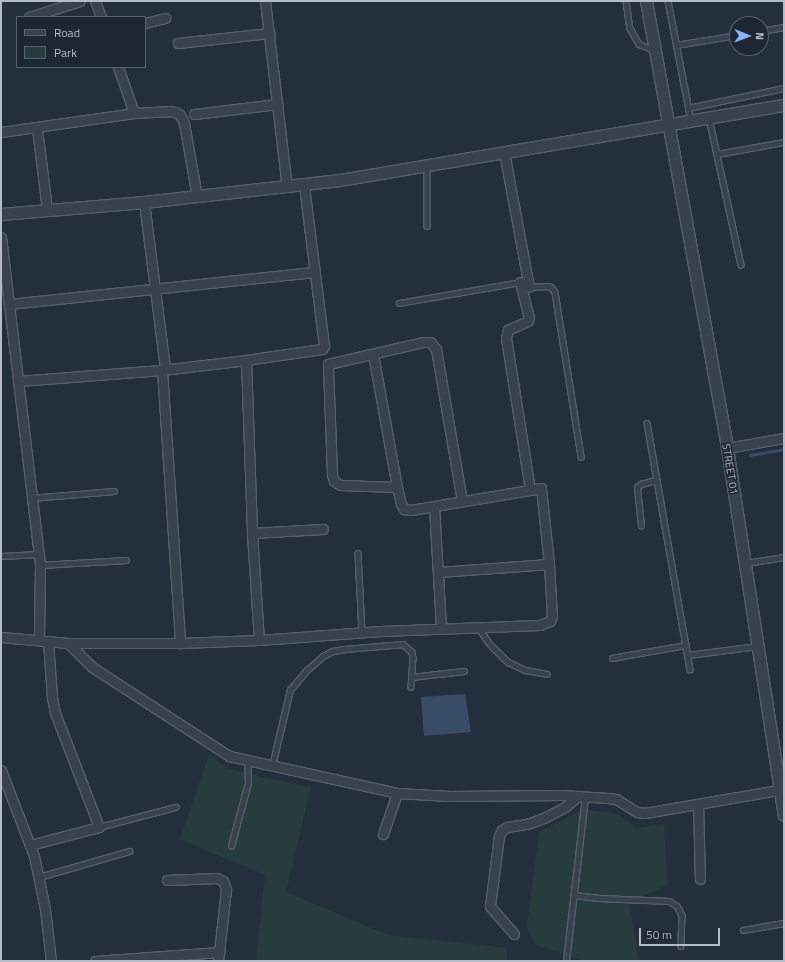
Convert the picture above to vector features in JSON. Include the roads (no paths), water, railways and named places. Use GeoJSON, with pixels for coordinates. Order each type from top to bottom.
{"type":"FeatureCollection","features":[{"type":"Feature","properties":{"kind":"street"},"geometry":{"type":"LineString","coordinates":[[32,16],[80,1]]}},
{"type":"Feature","properties":{"kind":"street"},"geometry":{"type":"LineString","coordinates":[[95,1],[101,16]]}},
{"type":"Feature","properties":{"kind":"street"},"geometry":{"type":"LineString","coordinates":[[265,1],[287,187]]}},
{"type":"Feature","properties":{"kind":"street","name":"STREET 01"},"geometry":{"type":"LineString","coordinates":[[646,1],[667,124],[727,448],[757,646],[782,789],[784,815]]}},
{"type":"Feature","properties":{"kind":"street"},"geometry":{"type":"LineString","coordinates":[[146,23],[165,18]]}},
{"type":"Feature","properties":{"kind":"street"},"geometry":{"type":"LineString","coordinates":[[178,43],[269,33]]}},
{"type":"Feature","properties":{"kind":"street"},"geometry":{"type":"LineString","coordinates":[[118,68],[134,113]]}},
{"type":"Feature","properties":{"kind":"street"},"geometry":{"type":"LineString","coordinates":[[194,114],[277,104]]}},
{"type":"Feature","properties":{"kind":"street"},"geometry":{"type":"LineString","coordinates":[[1,214],[197,197],[304,185],[426,167],[504,152],[784,105]]}},
{"type":"Feature","properties":{"kind":"street"},"geometry":{"type":"LineString","coordinates":[[1,132],[134,113],[169,111],[180,115],[184,122],[197,197]]}},
{"type":"Feature","properties":{"kind":"street"},"geometry":{"type":"LineString","coordinates":[[37,128],[47,210]]}},
{"type":"Feature","properties":{"kind":"street"},"geometry":{"type":"LineString","coordinates":[[504,152],[526,283],[529,317],[528,321],[508,330],[506,338],[530,490]]}},
{"type":"Feature","properties":{"kind":"street"},"geometry":{"type":"LineString","coordinates":[[18,381],[163,370],[322,349],[324,346],[304,185]]}},
{"type":"Feature","properties":{"kind":"street"},"geometry":{"type":"LineString","coordinates":[[144,202],[155,288],[163,370],[180,643]]}},
{"type":"Feature","properties":{"kind":"street"},"geometry":{"type":"LineString","coordinates":[[1,237],[31,498],[39,554],[44,640],[52,698],[55,713],[99,827],[30,844]]}},
{"type":"Feature","properties":{"kind":"street"},"geometry":{"type":"LineString","coordinates":[[9,304],[314,272]]}},
{"type":"Feature","properties":{"kind":"street"},"geometry":{"type":"LineString","coordinates":[[397,487],[340,485],[334,481],[332,475],[328,364],[423,342],[430,342],[436,350],[462,501]]}},
{"type":"Feature","properties":{"kind":"street"},"geometry":{"type":"LineString","coordinates":[[1,637],[68,643],[180,643],[259,640],[362,632],[540,624],[550,621],[552,608],[541,488],[410,510],[404,509],[401,504],[397,487],[373,354]]}},
{"type":"Feature","properties":{"kind":"street"},"geometry":{"type":"LineString","coordinates":[[246,360],[252,533],[259,640]]}},
{"type":"Feature","properties":{"kind":"street"},"geometry":{"type":"LineString","coordinates":[[727,448],[784,438]]}},
{"type":"Feature","properties":{"kind":"street"},"geometry":{"type":"LineString","coordinates":[[434,506],[441,628]]}},
{"type":"Feature","properties":{"kind":"street"},"geometry":{"type":"LineString","coordinates":[[252,533],[323,529]]}},
{"type":"Feature","properties":{"kind":"street"},"geometry":{"type":"LineString","coordinates":[[438,572],[549,564]]}},
{"type":"Feature","properties":{"kind":"street"},"geometry":{"type":"LineString","coordinates":[[68,643],[92,667],[229,756],[397,793],[449,796],[582,796],[616,799],[637,812],[645,813],[782,789]]}},
{"type":"Feature","properties":{"kind":"street"},"geometry":{"type":"LineString","coordinates":[[1,770],[30,844],[39,877],[46,909],[51,961]]}},
{"type":"Feature","properties":{"kind":"street"},"geometry":{"type":"LineString","coordinates":[[383,834],[397,793]]}},
{"type":"Feature","properties":{"kind":"street"},"geometry":{"type":"LineString","coordinates":[[514,934],[490,906],[499,836],[502,830],[507,827],[527,824],[546,817],[582,796]]}},
{"type":"Feature","properties":{"kind":"street"},"geometry":{"type":"LineString","coordinates":[[698,804],[700,879]]}},
{"type":"Feature","properties":{"kind":"street"},"geometry":{"type":"LineString","coordinates":[[95,961],[219,956],[226,889],[223,881],[217,878],[167,880]]}},
{"type":"Feature","properties":{"kind":"lane"},"geometry":{"type":"LineString","coordinates":[[626,1],[630,28],[639,44],[654,50]]}},
{"type":"Feature","properties":{"kind":"lane"},"geometry":{"type":"LineString","coordinates":[[668,1],[691,120]]}},
{"type":"Feature","properties":{"kind":"lane"},"geometry":{"type":"LineString","coordinates":[[769,30],[784,27]]}},
{"type":"Feature","properties":{"kind":"lane"},"geometry":{"type":"LineString","coordinates":[[676,45],[729,36]]}},
{"type":"Feature","properties":{"kind":"lane"},"geometry":{"type":"LineString","coordinates":[[688,108],[784,88]]}},
{"type":"Feature","properties":{"kind":"lane"},"geometry":{"type":"LineString","coordinates":[[709,117],[741,265]]}},
{"type":"Feature","properties":{"kind":"lane"},"geometry":{"type":"LineString","coordinates":[[717,154],[784,142]]}},
{"type":"Feature","properties":{"kind":"lane"},"geometry":{"type":"LineString","coordinates":[[426,167],[427,226]]}},
{"type":"Feature","properties":{"kind":"lane"},"geometry":{"type":"LineString","coordinates":[[399,303],[526,283],[551,287],[555,292],[581,457]]}},
{"type":"Feature","properties":{"kind":"lane"},"geometry":{"type":"LineString","coordinates":[[647,423],[690,669]]}},
{"type":"Feature","properties":{"kind":"lane"},"geometry":{"type":"LineString","coordinates":[[641,526],[637,487],[641,484],[656,480]]}},
{"type":"Feature","properties":{"kind":"lane"},"geometry":{"type":"LineString","coordinates":[[31,498],[114,491]]}},
{"type":"Feature","properties":{"kind":"lane"},"geometry":{"type":"LineString","coordinates":[[358,553],[362,632]]}},
{"type":"Feature","properties":{"kind":"lane"},"geometry":{"type":"LineString","coordinates":[[1,556],[39,554]]}},
{"type":"Feature","properties":{"kind":"lane"},"geometry":{"type":"LineString","coordinates":[[744,563],[784,557]]}},
{"type":"Feature","properties":{"kind":"lane"},"geometry":{"type":"LineString","coordinates":[[40,565],[126,560]]}},
{"type":"Feature","properties":{"kind":"lane"},"geometry":{"type":"LineString","coordinates":[[478,627],[488,643],[508,662],[525,670],[547,674]]}},
{"type":"Feature","properties":{"kind":"lane"},"geometry":{"type":"LineString","coordinates":[[272,766],[290,690],[307,670],[323,656],[333,651],[345,649],[403,644],[412,652],[411,687]]}},
{"type":"Feature","properties":{"kind":"lane"},"geometry":{"type":"LineString","coordinates":[[612,658],[686,645]]}},
{"type":"Feature","properties":{"kind":"lane"},"geometry":{"type":"LineString","coordinates":[[688,655],[757,646]]}},
{"type":"Feature","properties":{"kind":"lane"},"geometry":{"type":"LineString","coordinates":[[411,678],[464,671]]}},
{"type":"Feature","properties":{"kind":"lane"},"geometry":{"type":"LineString","coordinates":[[231,846],[248,783],[247,760]]}},
{"type":"Feature","properties":{"kind":"lane"},"geometry":{"type":"LineString","coordinates":[[566,961],[574,895],[582,796]]}},
{"type":"Feature","properties":{"kind":"lane"},"geometry":{"type":"LineString","coordinates":[[99,827],[175,807]]}},
{"type":"Feature","properties":{"kind":"lane"},"geometry":{"type":"LineString","coordinates":[[39,877],[129,851]]}},
{"type":"Feature","properties":{"kind":"lane"},"geometry":{"type":"LineString","coordinates":[[574,895],[599,898],[669,901],[677,906],[682,915],[681,946]]}},
{"type":"Feature","properties":{"kind":"lane"},"geometry":{"type":"LineString","coordinates":[[743,930],[784,923]]}},
{"type":"Feature","properties":{"kind":"water"},"geometry":{"type":"Polygon","coordinates":[[[465,694],[471,732],[424,736],[421,697],[465,694]]]}},
{"type":"Feature","properties":{"kind":"waterway"},"geometry":{"type":"LineString","coordinates":[[750,455],[784,449]]}}]}
